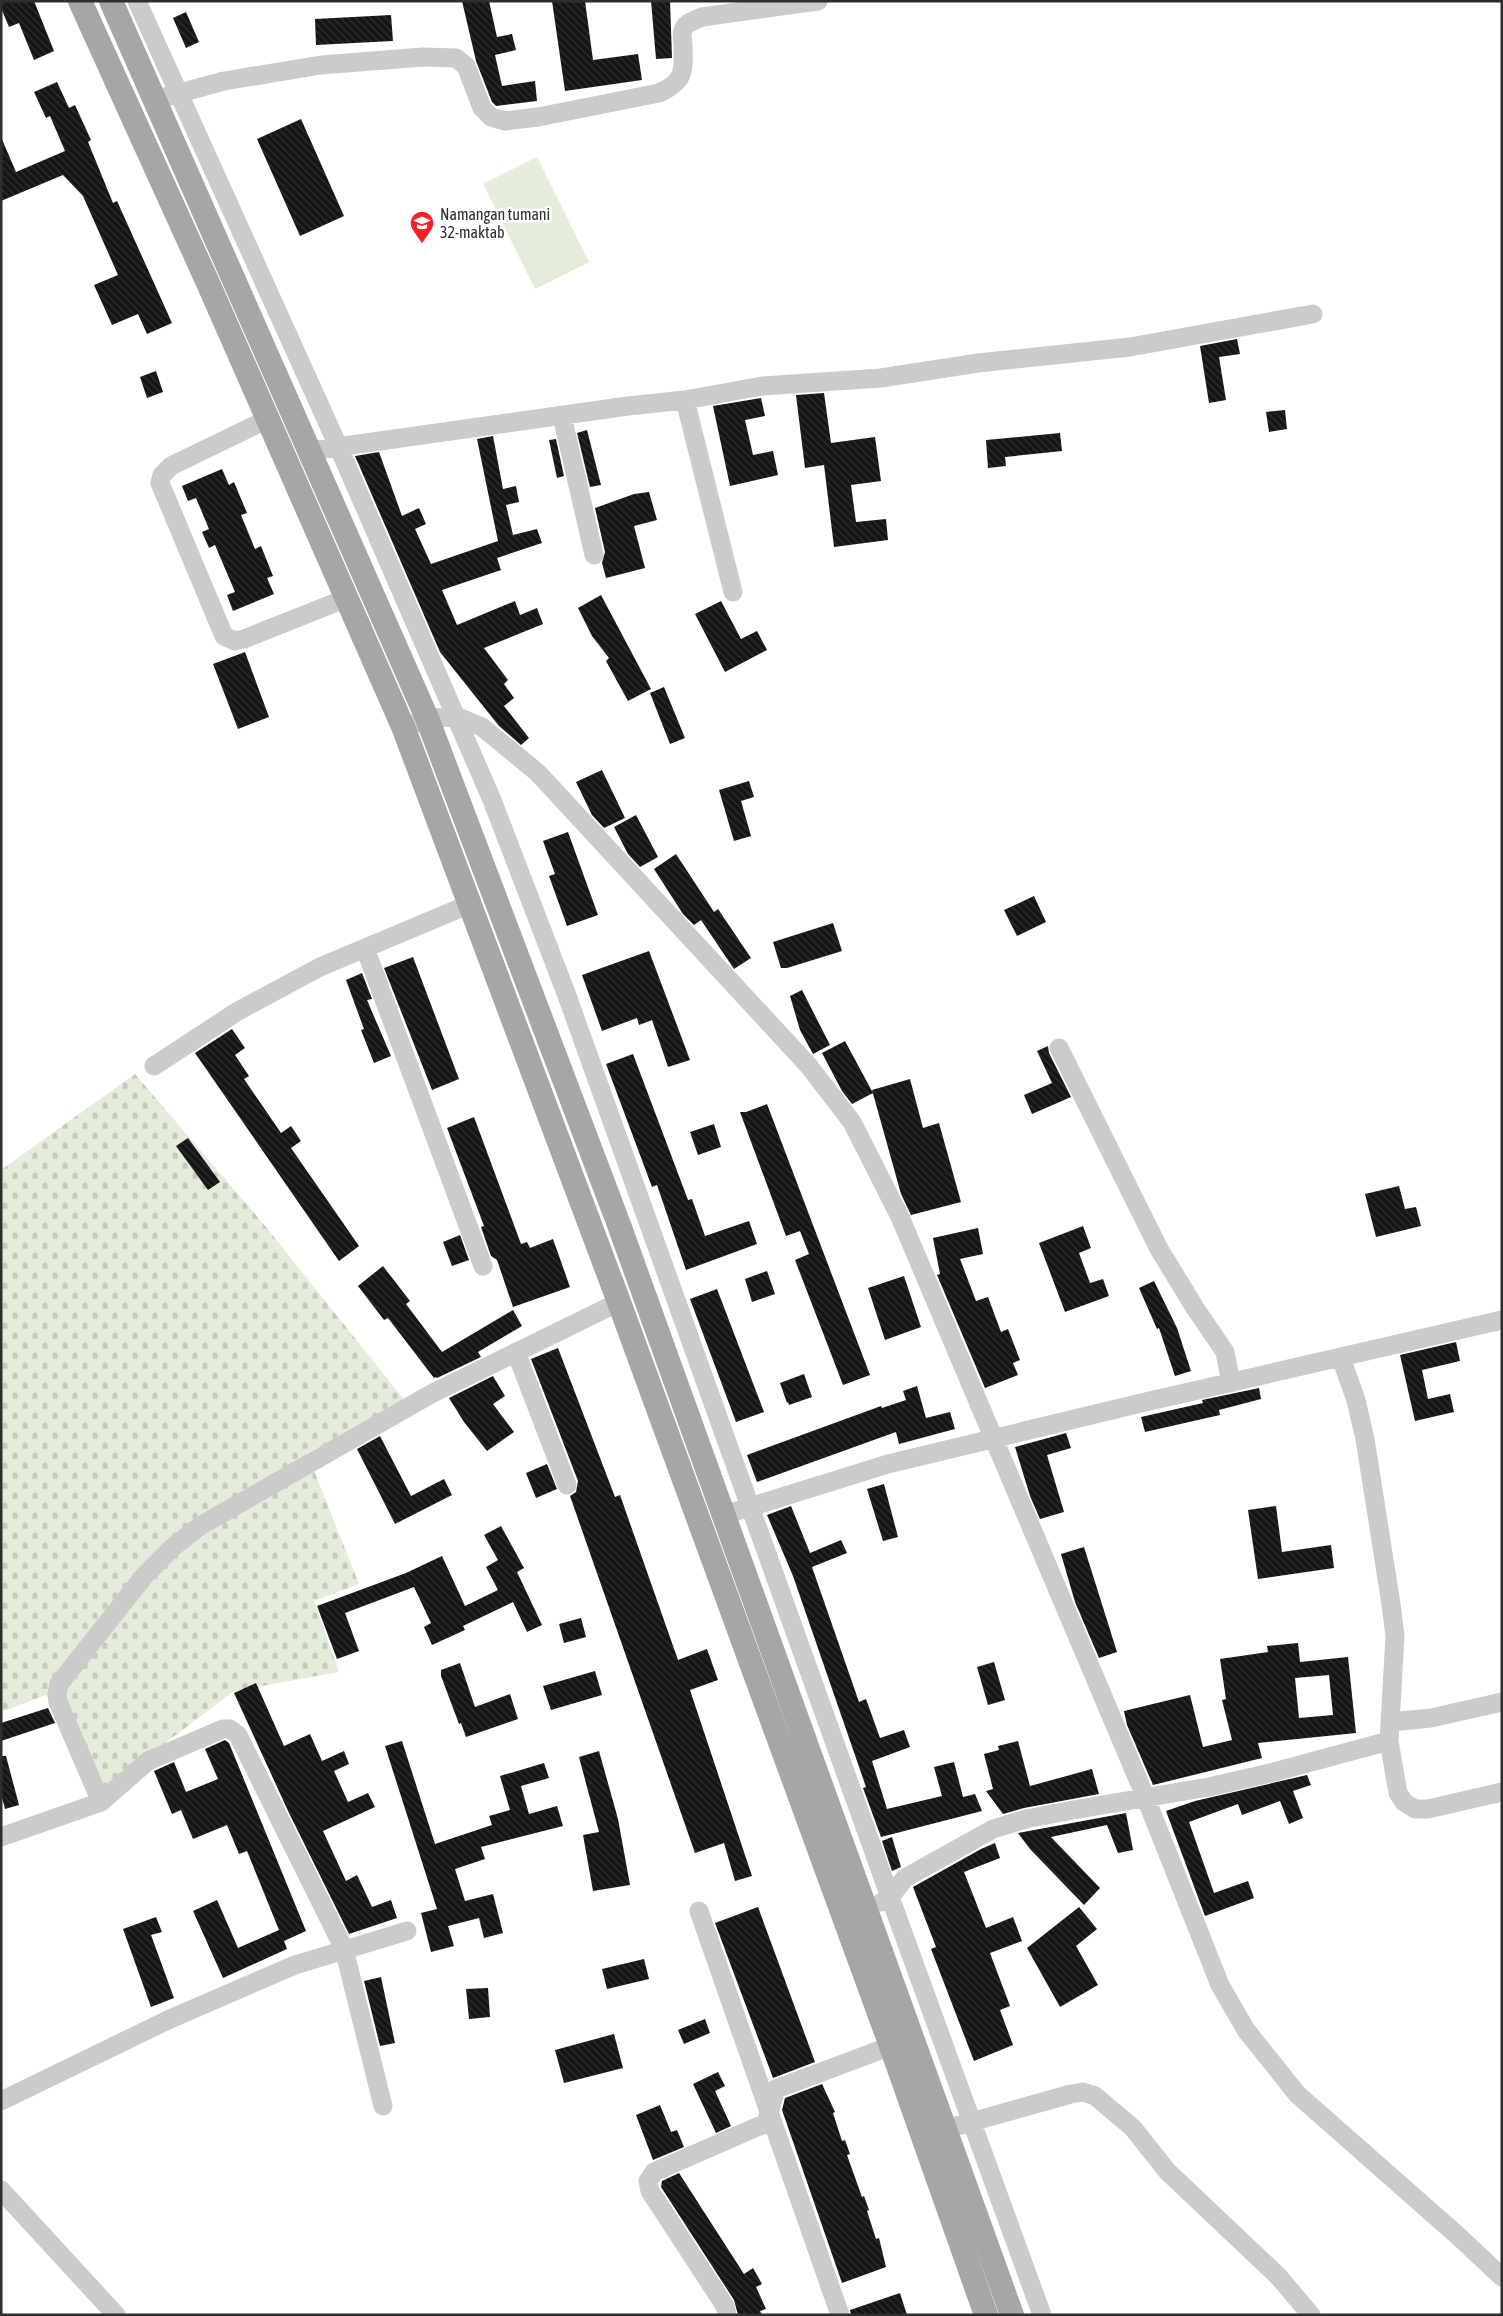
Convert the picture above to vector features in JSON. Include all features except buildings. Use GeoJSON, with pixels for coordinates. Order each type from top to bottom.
{"type":"FeatureCollection","features":[{"type":"Feature","properties":{"kind":"main road"},"geometry":{"type":"LineString","coordinates":[[80,1],[268,419],[404,729],[619,1302],[889,2040],[986,2315]]}},
{"type":"Feature","properties":{"kind":"main road"},"geometry":{"type":"LineString","coordinates":[[111,1],[427,718],[618,1222],[868,1911],[1012,2315]]}},
{"type":"Feature","properties":{"kind":"street"},"geometry":{"type":"LineString","coordinates":[[136,1],[338,448],[458,718],[496,809],[566,992],[890,1897],[1042,2315]]}},
{"type":"Feature","properties":{"kind":"street"},"geometry":{"type":"LineString","coordinates":[[155,100],[224,81],[321,65],[423,57],[456,58],[466,66],[482,108],[491,117],[505,121],[538,117],[659,93],[678,83],[684,63],[682,31],[689,23],[702,17],[818,1]]}},
{"type":"Feature","properties":{"kind":"street"},"geometry":{"type":"LineString","coordinates":[[309,451],[628,406],[684,400],[762,386],[881,378],[978,364],[1130,347],[1313,314]]}},
{"type":"Feature","properties":{"kind":"street"},"geometry":{"type":"LineString","coordinates":[[684,400],[733,592]]}},
{"type":"Feature","properties":{"kind":"street"},"geometry":{"type":"LineString","coordinates":[[562,416],[594,555]]}},
{"type":"Feature","properties":{"kind":"street"},"geometry":{"type":"LineString","coordinates":[[268,419],[172,466],[162,475],[160,482],[224,636],[235,641],[244,640],[347,598]]}},
{"type":"Feature","properties":{"kind":"street"},"geometry":{"type":"LineString","coordinates":[[404,729],[427,718],[458,718],[482,727],[538,773],[808,1065],[852,1122],[900,1217],[1144,1796],[1220,1985],[1251,2037],[1297,2094],[1457,2234],[1502,2276]]}},
{"type":"Feature","properties":{"kind":"street"},"geometry":{"type":"LineString","coordinates":[[154,1066],[238,1010],[320,967],[470,904]]}},
{"type":"Feature","properties":{"kind":"street"},"geometry":{"type":"LineString","coordinates":[[365,948],[483,1266]]}},
{"type":"Feature","properties":{"kind":"street"},"geometry":{"type":"LineString","coordinates":[[1059,1048],[1159,1249],[1195,1308],[1225,1352],[1231,1383]]}},
{"type":"Feature","properties":{"kind":"street"},"geometry":{"type":"LineString","coordinates":[[618,1222],[645,1211]]}},
{"type":"Feature","properties":{"kind":"street"},"geometry":{"type":"LineString","coordinates":[[101,1802],[58,1702],[57,1694],[60,1684],[145,1575],[173,1547],[200,1526],[431,1394],[619,1302]]}},
{"type":"Feature","properties":{"kind":"street"},"geometry":{"type":"LineString","coordinates":[[724,1515],[888,1464],[1502,1320]]}},
{"type":"Feature","properties":{"kind":"street"},"geometry":{"type":"LineString","coordinates":[[516,1352],[567,1485]]}},
{"type":"Feature","properties":{"kind":"street"},"geometry":{"type":"LineString","coordinates":[[1341,1358],[1356,1400],[1365,1439],[1391,1604],[1394,1636],[1389,1741],[1398,1793],[1404,1802],[1415,1810],[1428,1810],[1502,1792]]}},
{"type":"Feature","properties":{"kind":"street"},"geometry":{"type":"LineString","coordinates":[[1390,1722],[1431,1718],[1502,1702]]}},
{"type":"Feature","properties":{"kind":"street"},"geometry":{"type":"LineString","coordinates":[[1,1837],[101,1802],[148,1761],[223,1729],[230,1730],[238,1735],[344,1949],[384,2106]]}},
{"type":"Feature","properties":{"kind":"street"},"geometry":{"type":"LineString","coordinates":[[868,1911],[890,1897],[905,1878],[993,1829],[1026,1819],[1144,1796],[1209,1787],[1274,1772],[1389,1741]]}},
{"type":"Feature","properties":{"kind":"street"},"geometry":{"type":"LineString","coordinates":[[699,1911],[840,2315]]}},
{"type":"Feature","properties":{"kind":"street"},"geometry":{"type":"LineString","coordinates":[[1,2100],[170,2019],[294,1965],[407,1931]]}},
{"type":"Feature","properties":{"kind":"street"},"geometry":{"type":"LineString","coordinates":[[727,2315],[725,2306],[650,2192],[648,2180],[654,2172],[766,2123],[770,2115],[776,2089],[889,2040],[910,2028]]}},
{"type":"Feature","properties":{"kind":"street"},"geometry":{"type":"LineString","coordinates":[[946,2129],[1070,2094],[1083,2092],[1095,2096],[1133,2128],[1167,2171],[1278,2276],[1311,2315]]}},
{"type":"Feature","properties":{"kind":"street"},"geometry":{"type":"LineString","coordinates":[[1,2190],[116,2315]]}},
{"type":"Feature","properties":{"kind":"green space"},"geometry":{"type":"Polygon","coordinates":[[[537,157],[589,262],[535,289],[483,184],[537,157]]]}},
{"type":"Feature","properties":{"kind":"green space"},"geometry":{"type":"Polygon","coordinates":[[[135,1074],[266,1227],[406,1402],[307,1453],[359,1584],[314,1601],[339,1672],[234,1691],[102,1791],[46,1695],[1,1712],[1,1170],[135,1074]]]}},
{"type":"Feature","properties":{"kind":"place","name":"Namangan tumani 32-maktab"},"geometry":{"type":"Point","coordinates":[422,244]}}]}
